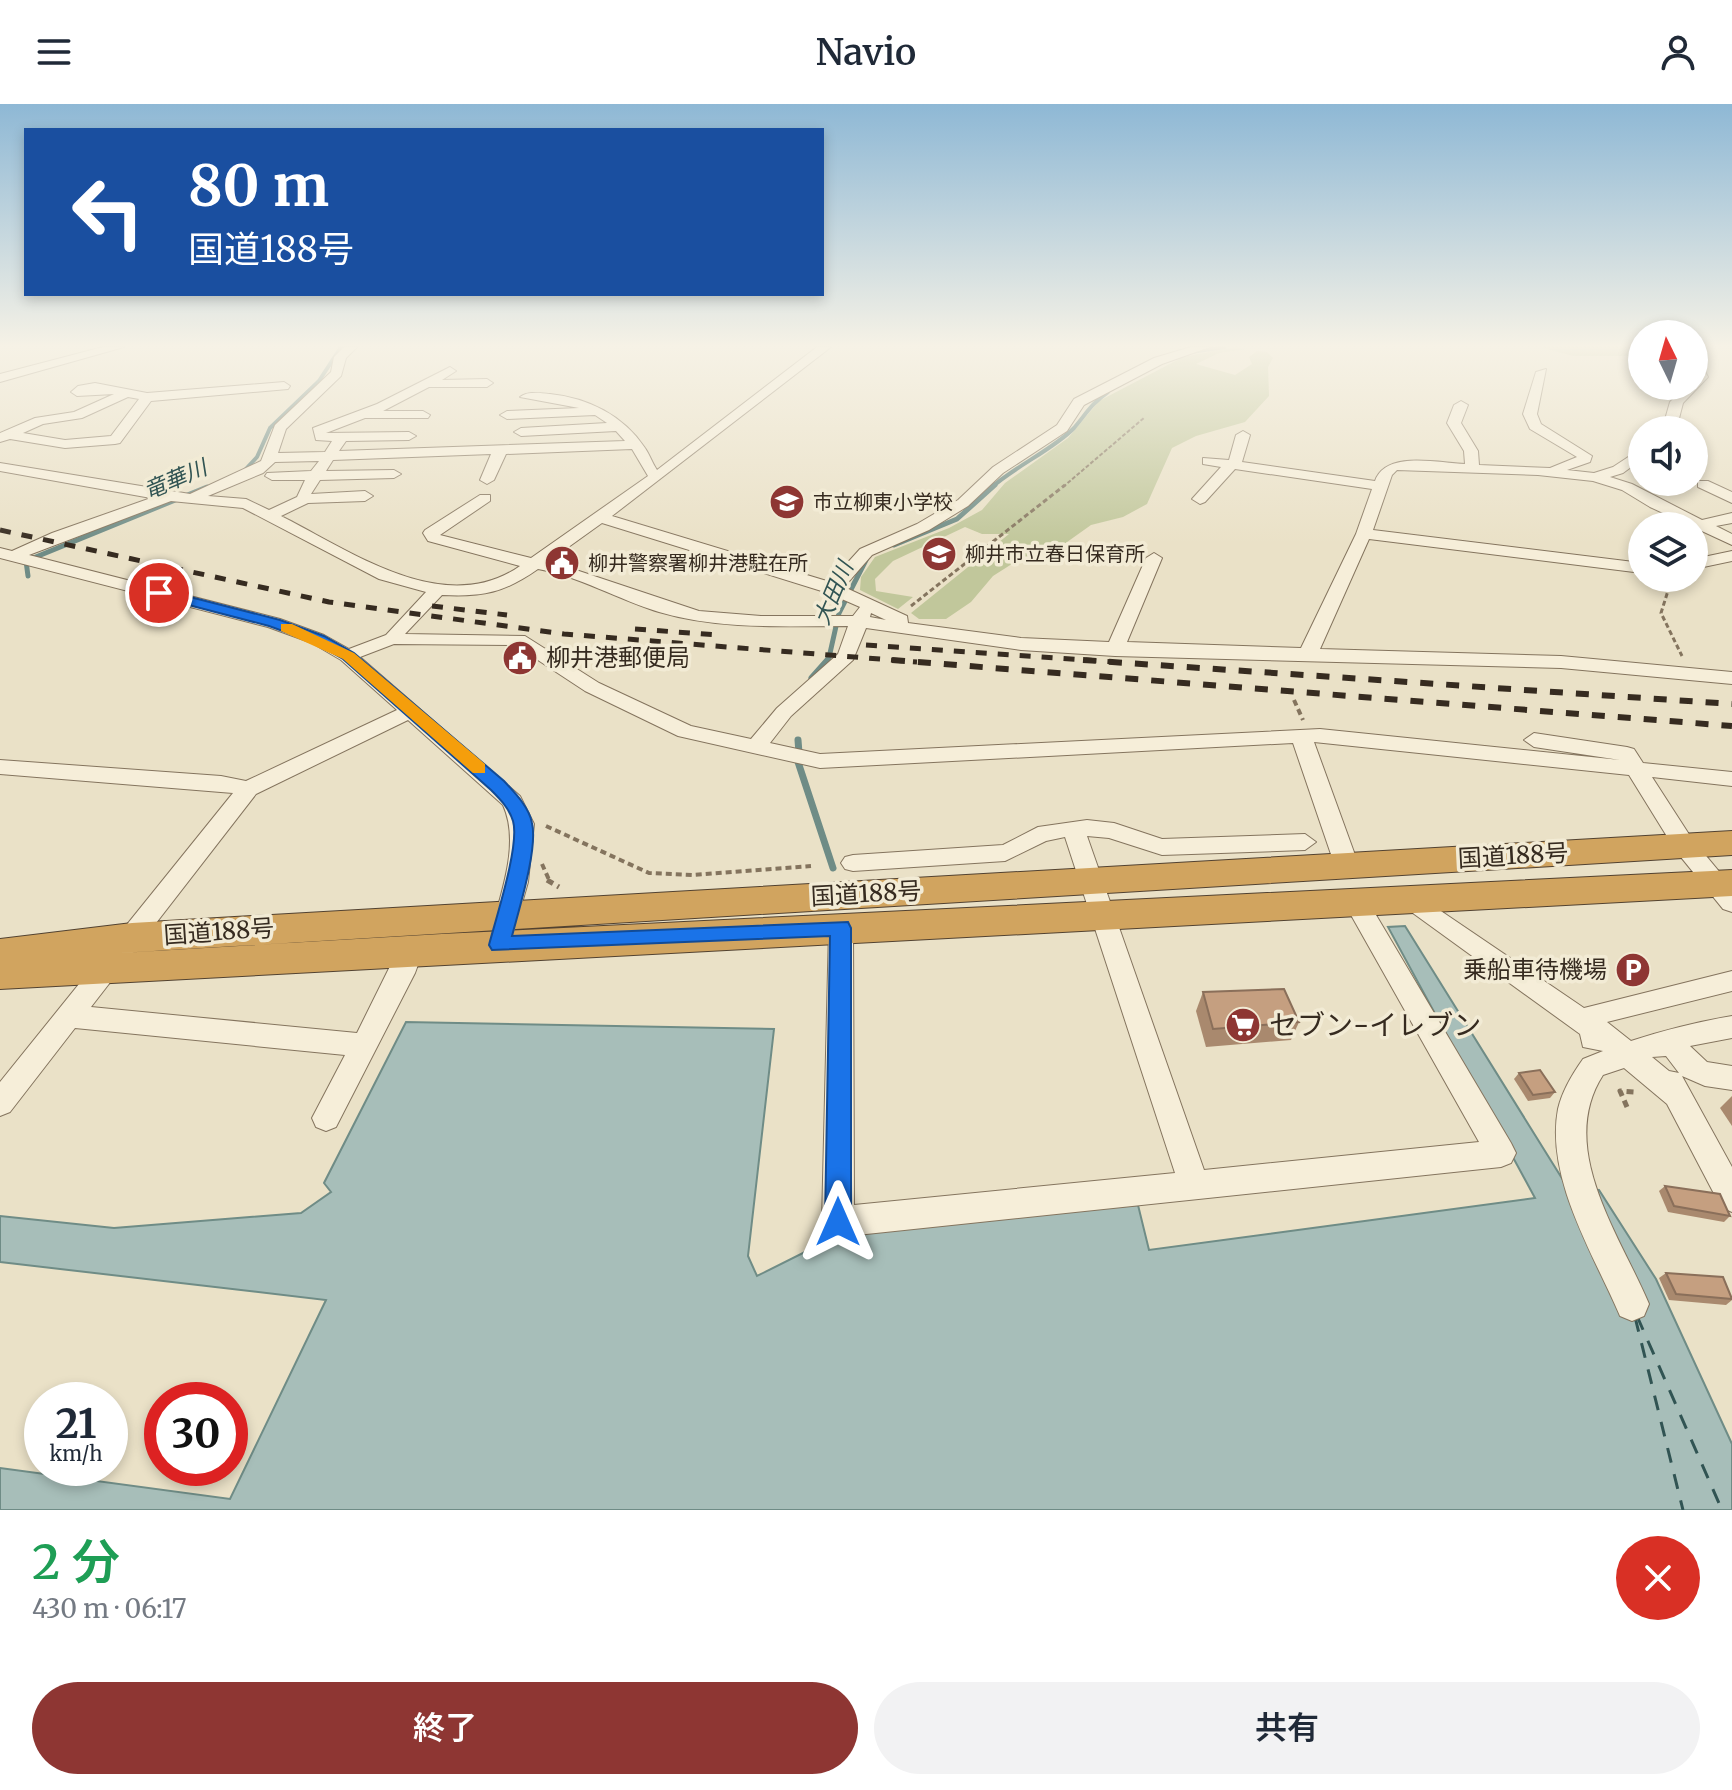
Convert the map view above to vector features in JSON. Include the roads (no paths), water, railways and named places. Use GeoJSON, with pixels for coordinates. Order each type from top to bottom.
{"type":"FeatureCollection","features":[{"type":"Feature","properties":{"kind":"highway","name":"国道188号"},"geometry":{"type":"LineString","coordinates":[[0,953],[132,937],[504,929],[841,928],[1102,916],[1350,882],[1684,845],[1732,843]]}},
{"type":"Feature","properties":{"kind":"highway","name":"国道188号"},"geometry":{"type":"LineString","coordinates":[[0,974],[102,971],[410,951],[504,929],[1091,882],[1350,882],[1407,897],[1726,890]]}},
{"type":"Feature","properties":{"kind":"street"},"geometry":{"type":"LineString","coordinates":[[5,436],[40,421],[82,413]]}},
{"type":"Feature","properties":{"kind":"street"},"geometry":{"type":"LineString","coordinates":[[5,436],[65,444],[115,440],[135,413]]}},
{"type":"Feature","properties":{"kind":"street"},"geometry":{"type":"LineString","coordinates":[[8,554],[258,470],[270,458],[274,436],[296,413]]}},
{"type":"Feature","properties":{"kind":"street"},"geometry":{"type":"LineString","coordinates":[[366,413],[318,431],[321,437],[409,436]]}},
{"type":"Feature","properties":{"kind":"street"},"geometry":{"type":"LineString","coordinates":[[507,415],[561,413]]}},
{"type":"Feature","properties":{"kind":"street"},"geometry":{"type":"LineString","coordinates":[[600,413],[636,445],[645,468],[658,476]]}},
{"type":"Feature","properties":{"kind":"street"},"geometry":{"type":"LineString","coordinates":[[0,467],[180,497],[246,504],[360,565],[438,590],[480,592],[493,589],[535,563],[658,476],[740,413]]}},
{"type":"Feature","properties":{"kind":"street"},"geometry":{"type":"LineString","coordinates":[[756,749],[784,712],[846,656],[857,621],[849,595],[851,565],[866,552],[942,517],[979,491],[1008,463],[1062,428],[1072,413]]}},
{"type":"Feature","properties":{"kind":"street"},"geometry":{"type":"LineString","coordinates":[[1458,413],[1454,423],[1471,451],[1472,467]]}},
{"type":"Feature","properties":{"kind":"street"},"geometry":{"type":"LineString","coordinates":[[1530,413],[1535,426],[1585,456],[1585,459],[1554,472]]}},
{"type":"Feature","properties":{"kind":"street"},"geometry":{"type":"LineString","coordinates":[[363,414],[423,415]]}},
{"type":"Feature","properties":{"kind":"street"},"geometry":{"type":"LineString","coordinates":[[521,432],[616,427]]}},
{"type":"Feature","properties":{"kind":"street"},"geometry":{"type":"LineString","coordinates":[[1200,499],[1233,465],[1243,435]]}},
{"type":"Feature","properties":{"kind":"street"},"geometry":{"type":"LineString","coordinates":[[305,499],[303,494],[342,437]]}},
{"type":"Feature","properties":{"kind":"street"},"geometry":{"type":"LineString","coordinates":[[270,458],[499,453],[636,445]]}},
{"type":"Feature","properties":{"kind":"street"},"geometry":{"type":"LineString","coordinates":[[499,453],[486,489],[431,533],[434,538],[503,558],[535,563],[699,616],[761,621],[857,621],[1021,644],[1115,650],[1505,659],[1732,678]]}},
{"type":"Feature","properties":{"kind":"street"},"geometry":{"type":"LineString","coordinates":[[1208,461],[1381,486]]}},
{"type":"Feature","properties":{"kind":"street"},"geometry":{"type":"LineString","coordinates":[[1595,477],[1618,470],[1628,462]]}},
{"type":"Feature","properties":{"kind":"street"},"geometry":{"type":"LineString","coordinates":[[1308,654],[1364,534],[1385,473],[1394,466],[1472,467],[1595,477],[1627,487],[1675,512]]}},
{"type":"Feature","properties":{"kind":"street"},"geometry":{"type":"LineString","coordinates":[[272,476],[394,474]]}},
{"type":"Feature","properties":{"kind":"street"},"geometry":{"type":"LineString","coordinates":[[1708,486],[1732,498]]}},
{"type":"Feature","properties":{"kind":"street"},"geometry":{"type":"LineString","coordinates":[[271,515],[305,499],[365,496]]}},
{"type":"Feature","properties":{"kind":"street"},"geometry":{"type":"LineString","coordinates":[[600,517],[849,595],[914,629]]}},
{"type":"Feature","properties":{"kind":"street"},"geometry":{"type":"LineString","coordinates":[[1708,523],[1732,518]]}},
{"type":"Feature","properties":{"kind":"street"},"geometry":{"type":"LineString","coordinates":[[1708,529],[1732,540]]}},
{"type":"Feature","properties":{"kind":"street"},"geometry":{"type":"LineString","coordinates":[[1364,534],[1628,566]]}},
{"type":"Feature","properties":{"kind":"street"},"geometry":{"type":"LineString","coordinates":[[8,554],[274,623],[318,639],[348,656],[413,710],[512,801],[523,824],[504,929]]}},
{"type":"Feature","properties":{"kind":"street"},"geometry":{"type":"LineString","coordinates":[[1708,561],[1732,556]]}},
{"type":"Feature","properties":{"kind":"street"},"geometry":{"type":"LineString","coordinates":[[1115,650],[1154,558]]}},
{"type":"Feature","properties":{"kind":"street"},"geometry":{"type":"LineString","coordinates":[[394,639],[397,630],[438,590]]}},
{"type":"Feature","properties":{"kind":"street"},"geometry":{"type":"LineString","coordinates":[[408,655],[435,648],[450,638]]}},
{"type":"Feature","properties":{"kind":"street"},"geometry":{"type":"LineString","coordinates":[[348,656],[379,641],[394,639],[519,640],[626,706],[685,731],[820,761],[1301,735],[1732,779]]}},
{"type":"Feature","properties":{"kind":"street"},"geometry":{"type":"LineString","coordinates":[[0,1103],[9,1079],[68,1016],[248,789],[413,710]]}},
{"type":"Feature","properties":{"kind":"street"},"geometry":{"type":"LineString","coordinates":[[841,928],[838,1222],[1501,1153],[1350,882],[1301,735]]}},
{"type":"Feature","properties":{"kind":"street"},"geometry":{"type":"LineString","coordinates":[[1534,740],[1627,754],[1684,845],[1726,890]]}},
{"type":"Feature","properties":{"kind":"street"},"geometry":{"type":"LineString","coordinates":[[0,767],[221,783],[248,789]]}},
{"type":"Feature","properties":{"kind":"street"},"geometry":{"type":"LineString","coordinates":[[853,863],[1005,853],[1022,848],[1036,836],[1074,831],[1113,830],[1140,844],[1162,847],[1305,842]]}},
{"type":"Feature","properties":{"kind":"street"},"geometry":{"type":"LineString","coordinates":[[1074,831],[1194,1184]]}},
{"type":"Feature","properties":{"kind":"street"},"geometry":{"type":"LineString","coordinates":[[1407,897],[1593,1022],[1705,1075],[1732,1078]]}},
{"type":"Feature","properties":{"kind":"street"},"geometry":{"type":"LineString","coordinates":[[326,1118],[402,973],[410,951]]}},
{"type":"Feature","properties":{"kind":"street"},"geometry":{"type":"LineString","coordinates":[[1593,1022],[1732,981]]}},
{"type":"Feature","properties":{"kind":"street"},"geometry":{"type":"LineString","coordinates":[[68,1016],[364,1045]]}},
{"type":"Feature","properties":{"kind":"street"},"geometry":{"type":"LineString","coordinates":[[1593,1022],[1593,1067],[1572,1110],[1571,1144],[1584,1189],[1632,1304]]}},
{"type":"Feature","properties":{"kind":"street"},"geometry":{"type":"LineString","coordinates":[[1593,1067],[1682,1036],[1732,1027]]}},
{"type":"Feature","properties":{"kind":"street"},"geometry":{"type":"LineString","coordinates":[[1651,1048],[1732,1197]]}},
{"type":"Feature","properties":{"kind":"water"},"geometry":{"type":"Polygon","coordinates":[[[1405,926],[1568,1188],[1599,1190],[1656,1279],[1732,1444],[1732,1510],[0,1510],[0,1468],[24,1471],[24,1486],[128,1485],[230,1499],[236,1486],[248,1486],[248,1462],[326,1300],[0,1262],[0,1216],[114,1228],[301,1213],[331,1192],[324,1183],[406,1022],[774,1029],[748,1256],[757,1276],[819,1245],[822,1232],[1138,1205],[1149,1250],[1535,1198],[1388,927],[1405,926]]]}},
{"type":"Feature","properties":{"kind":"waterway","name":"竜華川"},"geometry":{"type":"LineString","coordinates":[[244,471],[257,457],[270,428],[286,413]]}},
{"type":"Feature","properties":{"kind":"waterway","name":"大田川"},"geometry":{"type":"LineString","coordinates":[[992,487],[1066,435],[1087,413]]}},
{"type":"Feature","properties":{"kind":"waterway","name":"大田川"},"geometry":{"type":"LineString","coordinates":[[894,545],[957,519],[995,485]]}},
{"type":"Feature","properties":{"kind":"waterway","name":"竜華川"},"geometry":{"type":"LineString","coordinates":[[28,576],[26,561],[207,487]]}},
{"type":"Feature","properties":{"kind":"waterway","name":"大田川"},"geometry":{"type":"LineString","coordinates":[[828,662],[839,613],[866,560]]}},
{"type":"Feature","properties":{"kind":"waterway","name":"大田川"},"geometry":{"type":"LineString","coordinates":[[812,678],[828,660]]}},
{"type":"Feature","properties":{"kind":"waterway","name":"大田川"},"geometry":{"type":"LineString","coordinates":[[798,740],[799,753]]}},
{"type":"Feature","properties":{"kind":"waterway","name":"大田川"},"geometry":{"type":"LineString","coordinates":[[798,762],[833,868]]}},
{"type":"Feature","properties":{"kind":"railway"},"geometry":{"type":"LineString","coordinates":[[0,530],[329,602],[564,634],[917,662]]}},
{"type":"Feature","properties":{"kind":"railway"},"geometry":{"type":"LineString","coordinates":[[432,606],[507,615]]}},
{"type":"Feature","properties":{"kind":"railway"},"geometry":{"type":"LineString","coordinates":[[635,629],[718,635]]}},
{"type":"Feature","properties":{"kind":"railway"},"geometry":{"type":"LineString","coordinates":[[866,645],[1113,662]]}},
{"type":"Feature","properties":{"kind":"railway"},"geometry":{"type":"LineString","coordinates":[[892,660],[1732,726]]}},
{"type":"Feature","properties":{"kind":"railway"},"geometry":{"type":"LineString","coordinates":[[1083,660],[1732,704]]}},
{"type":"Feature","properties":{"kind":"place","name":"市立柳東小学校"},"geometry":{"type":"Point","coordinates":[787,502]}},
{"type":"Feature","properties":{"kind":"place","name":"柳井市立春日保育所"},"geometry":{"type":"Point","coordinates":[939,554]}},
{"type":"Feature","properties":{"kind":"place","name":"柳井警察署柳井港駐在所"},"geometry":{"type":"Point","coordinates":[562,563]}},
{"type":"Feature","properties":{"kind":"place","name":"柳井港郵便局"},"geometry":{"type":"Point","coordinates":[520,658]}},
{"type":"Feature","properties":{"kind":"place","name":"乗船車待機場"},"geometry":{"type":"Point","coordinates":[1633,970]}},
{"type":"Feature","properties":{"kind":"place","name":"セブン-イレブン"},"geometry":{"type":"Point","coordinates":[1243,1025]}}]}
